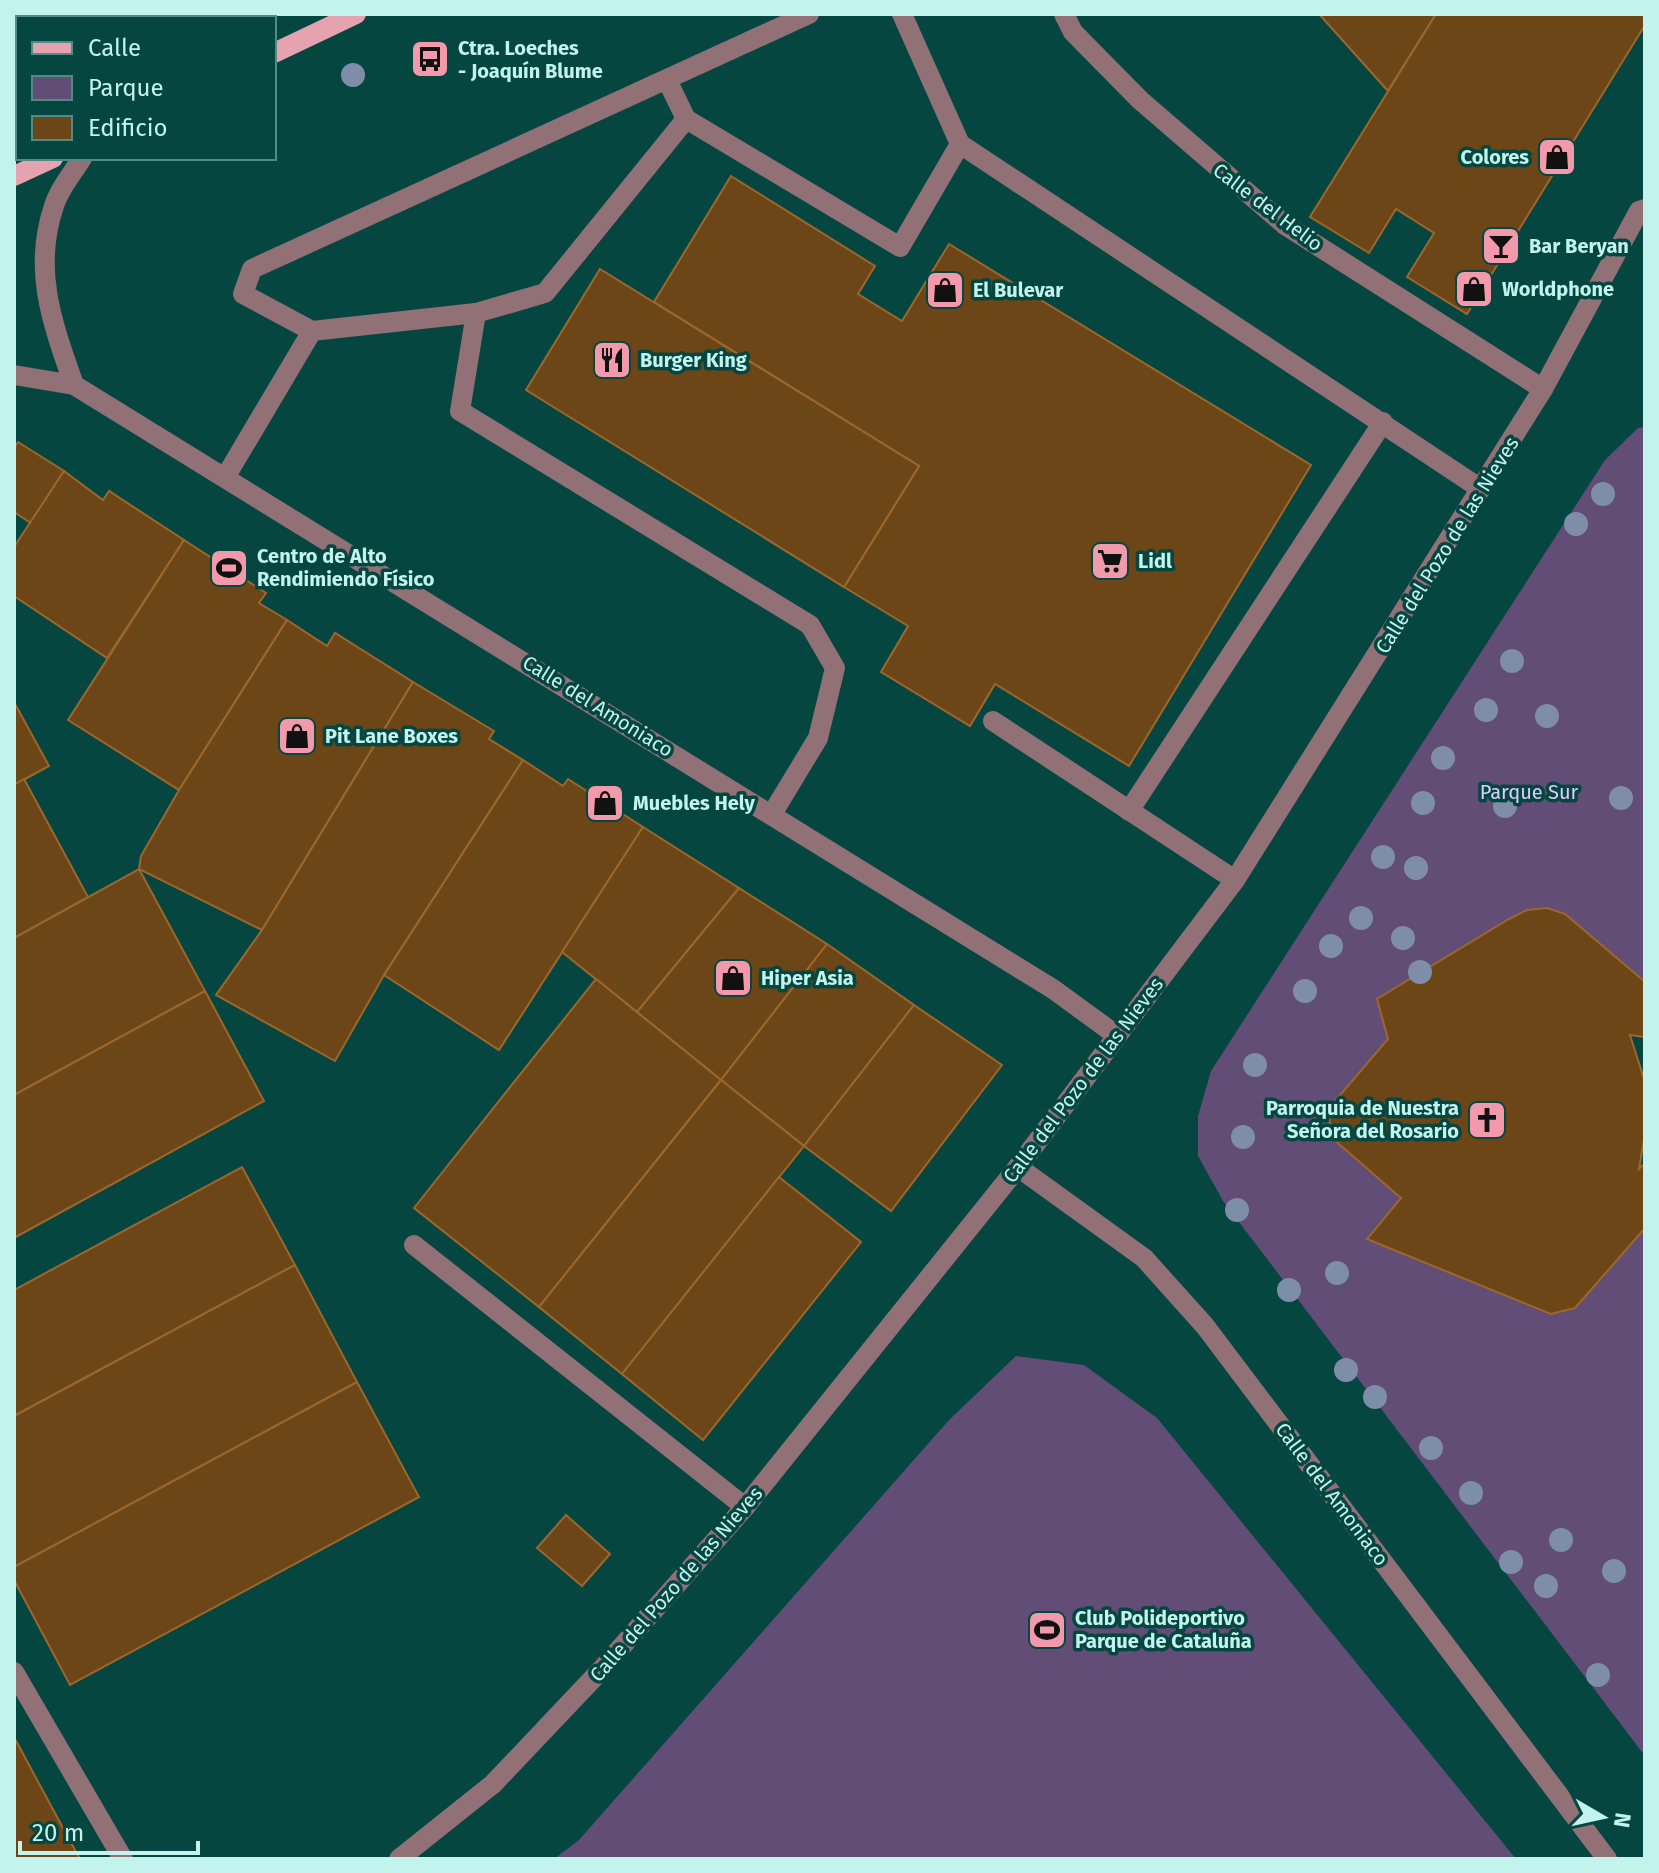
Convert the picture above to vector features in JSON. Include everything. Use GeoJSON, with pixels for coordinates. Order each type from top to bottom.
{"type":"FeatureCollection","features":[{"type":"Feature","properties":{"kind":"main road"},"geometry":{"type":"LineString","coordinates":[[276,52],[356,14]]}},
{"type":"Feature","properties":{"kind":"main road"},"geometry":{"type":"LineString","coordinates":[[14,176],[49,160]]}},
{"type":"Feature","properties":{"kind":"street"},"geometry":{"type":"LineString","coordinates":[[686,119],[545,293],[476,313],[312,331],[243,294],[252,269],[668,82],[809,14]]}},
{"type":"Feature","properties":{"kind":"street"},"geometry":{"type":"LineString","coordinates":[[902,14],[960,144],[1481,489]]}},
{"type":"Feature","properties":{"kind":"street","name":"Calle del Helio"},"geometry":{"type":"LineString","coordinates":[[1064,14],[1073,32],[1140,100],[1285,225],[1543,389]]}},
{"type":"Feature","properties":{"kind":"street"},"geometry":{"type":"LineString","coordinates":[[668,82],[686,119],[900,247],[960,144]]}},
{"type":"Feature","properties":{"kind":"street"},"geometry":{"type":"LineString","coordinates":[[74,385],[47,309],[42,260],[54,204],[81,160]]}},
{"type":"Feature","properties":{"kind":"street","name":"Calle del Pozo de las Nieves"},"geometry":{"type":"LineString","coordinates":[[399,1859],[493,1784],[601,1670],[745,1507],[1018,1167],[1235,880],[1543,389],[1639,211],[1645,209]]}},
{"type":"Feature","properties":{"kind":"street"},"geometry":{"type":"LineString","coordinates":[[476,313],[460,411],[810,625],[835,668],[818,738],[772,814]]}},
{"type":"Feature","properties":{"kind":"street"},"geometry":{"type":"LineString","coordinates":[[226,476],[312,331]]}},
{"type":"Feature","properties":{"kind":"street","name":"Calle del Amoniaco"},"geometry":{"type":"LineString","coordinates":[[14,375],[74,385],[226,476],[1053,989],[1116,1035]]}},
{"type":"Feature","properties":{"kind":"street"},"geometry":{"type":"LineString","coordinates":[[1129,811],[1383,422]]}},
{"type":"Feature","properties":{"kind":"street"},"geometry":{"type":"LineString","coordinates":[[993,721],[1235,880]]}},
{"type":"Feature","properties":{"kind":"street","name":"Calle del Amoniaco"},"geometry":{"type":"LineString","coordinates":[[1018,1167],[1144,1258],[1205,1326],[1607,1859]]}},
{"type":"Feature","properties":{"kind":"street"},"geometry":{"type":"LineString","coordinates":[[414,1245],[745,1507]]}},
{"type":"Feature","properties":{"kind":"street"},"geometry":{"type":"LineString","coordinates":[[14,1672],[123,1859]]}},
{"type":"Feature","properties":{"kind":"green space","name":"Parque Sur"},"geometry":{"type":"Polygon","coordinates":[[[1645,427],[1645,982],[1565,914],[1509,919],[1377,999],[1388,1039],[1329,1108],[1331,1137],[1401,1198],[1367,1239],[1552,1314],[1575,1308],[1645,1228],[1645,1756],[1223,1201],[1198,1156],[1198,1116],[1211,1071],[1605,460],[1638,428],[1645,427]]]}},
{"type":"Feature","properties":{"kind":"green space","name":"Club Polideportivo Parque de Cataluña"},"geometry":{"type":"Polygon","coordinates":[[[1016,1356],[1084,1365],[1157,1418],[1516,1859],[554,1859],[579,1840],[949,1420],[1016,1356]]]}},
{"type":"Feature","properties":{"kind":"building"},"geometry":{"type":"Polygon","coordinates":[[[1319,14],[1436,14],[1388,91],[1319,14]]]}},
{"type":"Feature","properties":{"kind":"building"},"geometry":{"type":"Polygon","coordinates":[[[1436,14],[1645,14],[1645,25],[1467,314],[1407,277],[1434,233],[1396,209],[1369,253],[1310,217],[1436,14]]]}},
{"type":"Feature","properties":{"kind":"building"},"geometry":{"type":"Polygon","coordinates":[[[731,176],[875,266],[858,294],[902,321],[949,244],[1311,465],[1129,766],[995,684],[970,726],[881,672],[908,626],[844,587],[919,466],[654,302],[731,176]]]}},
{"type":"Feature","properties":{"kind":"building"},"geometry":{"type":"Polygon","coordinates":[[[600,269],[919,466],[844,587],[526,390],[600,269]]]}},
{"type":"Feature","properties":{"kind":"building"},"geometry":{"type":"Polygon","coordinates":[[[18,442],[64,471],[31,523],[14,512],[14,448],[18,442]]]}},
{"type":"Feature","properties":{"kind":"building"},"geometry":{"type":"Polygon","coordinates":[[[64,471],[103,500],[109,491],[184,540],[107,658],[14,596],[14,547],[64,471]]]}},
{"type":"Feature","properties":{"kind":"building"},"geometry":{"type":"Polygon","coordinates":[[[184,540],[266,593],[259,603],[287,620],[179,790],[68,720],[184,540]]]}},
{"type":"Feature","properties":{"kind":"building","name":"Pit Lane Boxes"},"geometry":{"type":"Polygon","coordinates":[[[287,620],[327,646],[335,633],[413,682],[262,930],[139,869],[141,856],[179,790],[287,620]]]}},
{"type":"Feature","properties":{"kind":"building"},"geometry":{"type":"Polygon","coordinates":[[[413,682],[494,731],[489,739],[523,760],[384,975],[335,1061],[216,995],[262,930],[413,682]]]}},
{"type":"Feature","properties":{"kind":"building"},"geometry":{"type":"Polygon","coordinates":[[[14,702],[49,766],[14,785],[14,702]]]}},
{"type":"Feature","properties":{"kind":"building"},"geometry":{"type":"Polygon","coordinates":[[[523,760],[563,786],[568,779],[643,827],[499,1050],[384,975],[523,760]]]}},
{"type":"Feature","properties":{"kind":"building"},"geometry":{"type":"Polygon","coordinates":[[[24,779],[88,897],[14,938],[14,785],[24,779]]]}},
{"type":"Feature","properties":{"kind":"building"},"geometry":{"type":"Polygon","coordinates":[[[643,827],[739,888],[637,1012],[562,952],[643,827]]]}},
{"type":"Feature","properties":{"kind":"building"},"geometry":{"type":"Polygon","coordinates":[[[139,869],[205,991],[14,1095],[14,938],[139,869]]]}},
{"type":"Feature","properties":{"kind":"building","name":"Hiper Asia"},"geometry":{"type":"Polygon","coordinates":[[[739,888],[827,944],[721,1080],[637,1012],[739,888]]]}},
{"type":"Feature","properties":{"kind":"building","name":"Parroquia de Nuestra Señora del Rosario"},"geometry":{"type":"Polygon","coordinates":[[[1547,908],[1565,914],[1645,982],[1645,1037],[1630,1035],[1645,1082],[1645,1133],[1639,1169],[1645,1163],[1645,1228],[1575,1308],[1551,1314],[1367,1239],[1401,1198],[1331,1137],[1329,1108],[1388,1039],[1377,999],[1509,919],[1527,910],[1547,908]]]}},
{"type":"Feature","properties":{"kind":"building"},"geometry":{"type":"Polygon","coordinates":[[[827,944],[914,1005],[804,1146],[721,1080],[827,944]]]}},
{"type":"Feature","properties":{"kind":"building"},"geometry":{"type":"Polygon","coordinates":[[[596,979],[721,1080],[539,1307],[414,1208],[596,979]]]}},
{"type":"Feature","properties":{"kind":"building"},"geometry":{"type":"Polygon","coordinates":[[[205,991],[264,1101],[14,1238],[14,1095],[205,991]]]}},
{"type":"Feature","properties":{"kind":"building"},"geometry":{"type":"Polygon","coordinates":[[[914,1005],[1002,1065],[891,1211],[804,1146],[914,1005]]]}},
{"type":"Feature","properties":{"kind":"building"},"geometry":{"type":"Polygon","coordinates":[[[721,1080],[804,1146],[622,1374],[539,1307],[721,1080]]]}},
{"type":"Feature","properties":{"kind":"building"},"geometry":{"type":"Polygon","coordinates":[[[242,1167],[295,1265],[14,1416],[14,1290],[242,1167]]]}},
{"type":"Feature","properties":{"kind":"building"},"geometry":{"type":"Polygon","coordinates":[[[779,1177],[861,1242],[703,1440],[622,1374],[779,1177]]]}},
{"type":"Feature","properties":{"kind":"building"},"geometry":{"type":"Polygon","coordinates":[[[295,1265],[357,1382],[14,1567],[14,1416],[295,1265]]]}},
{"type":"Feature","properties":{"kind":"building"},"geometry":{"type":"Polygon","coordinates":[[[357,1382],[419,1497],[70,1685],[14,1580],[14,1567],[357,1382]]]}},
{"type":"Feature","properties":{"kind":"building"},"geometry":{"type":"Polygon","coordinates":[[[566,1515],[610,1554],[582,1586],[537,1548],[566,1515]]]}},
{"type":"Feature","properties":{"kind":"building"},"geometry":{"type":"Polygon","coordinates":[[[14,1737],[70,1841],[80,1859],[14,1859],[14,1737]]]}},
{"type":"Feature","properties":{"kind":"place","name":"Ctra. Loeches - Joaquín Blume"},"geometry":{"type":"Point","coordinates":[430,59]}},
{"type":"Feature","properties":{"kind":"place","name":"Colores"},"geometry":{"type":"Point","coordinates":[1557,157]}},
{"type":"Feature","properties":{"kind":"place","name":"Bar Beryan"},"geometry":{"type":"Point","coordinates":[1501,246]}},
{"type":"Feature","properties":{"kind":"place","name":"Worldphone"},"geometry":{"type":"Point","coordinates":[1474,289]}},
{"type":"Feature","properties":{"kind":"place","name":"El Bulevar"},"geometry":{"type":"Point","coordinates":[945,290]}},
{"type":"Feature","properties":{"kind":"place","name":"Burger King"},"geometry":{"type":"Point","coordinates":[612,360]}},
{"type":"Feature","properties":{"kind":"place","name":"Lidl"},"geometry":{"type":"Point","coordinates":[1110,561]}},
{"type":"Feature","properties":{"kind":"place","name":"Centro de Alto Rendimiendo Físico"},"geometry":{"type":"Point","coordinates":[229,568]}},
{"type":"Feature","properties":{"kind":"place","name":"Pit Lane Boxes"},"geometry":{"type":"Point","coordinates":[297,736]}},
{"type":"Feature","properties":{"kind":"place","name":"Muebles Hely"},"geometry":{"type":"Point","coordinates":[605,803]}},
{"type":"Feature","properties":{"kind":"place","name":"Hiper Asia"},"geometry":{"type":"Point","coordinates":[733,978]}},
{"type":"Feature","properties":{"kind":"place","name":"Parroquia de Nuestra Señora del Rosario"},"geometry":{"type":"Point","coordinates":[1487,1120]}},
{"type":"Feature","properties":{"kind":"place","name":"Club Polideportivo Parque de Cataluña"},"geometry":{"type":"Point","coordinates":[1047,1630]}}]}
